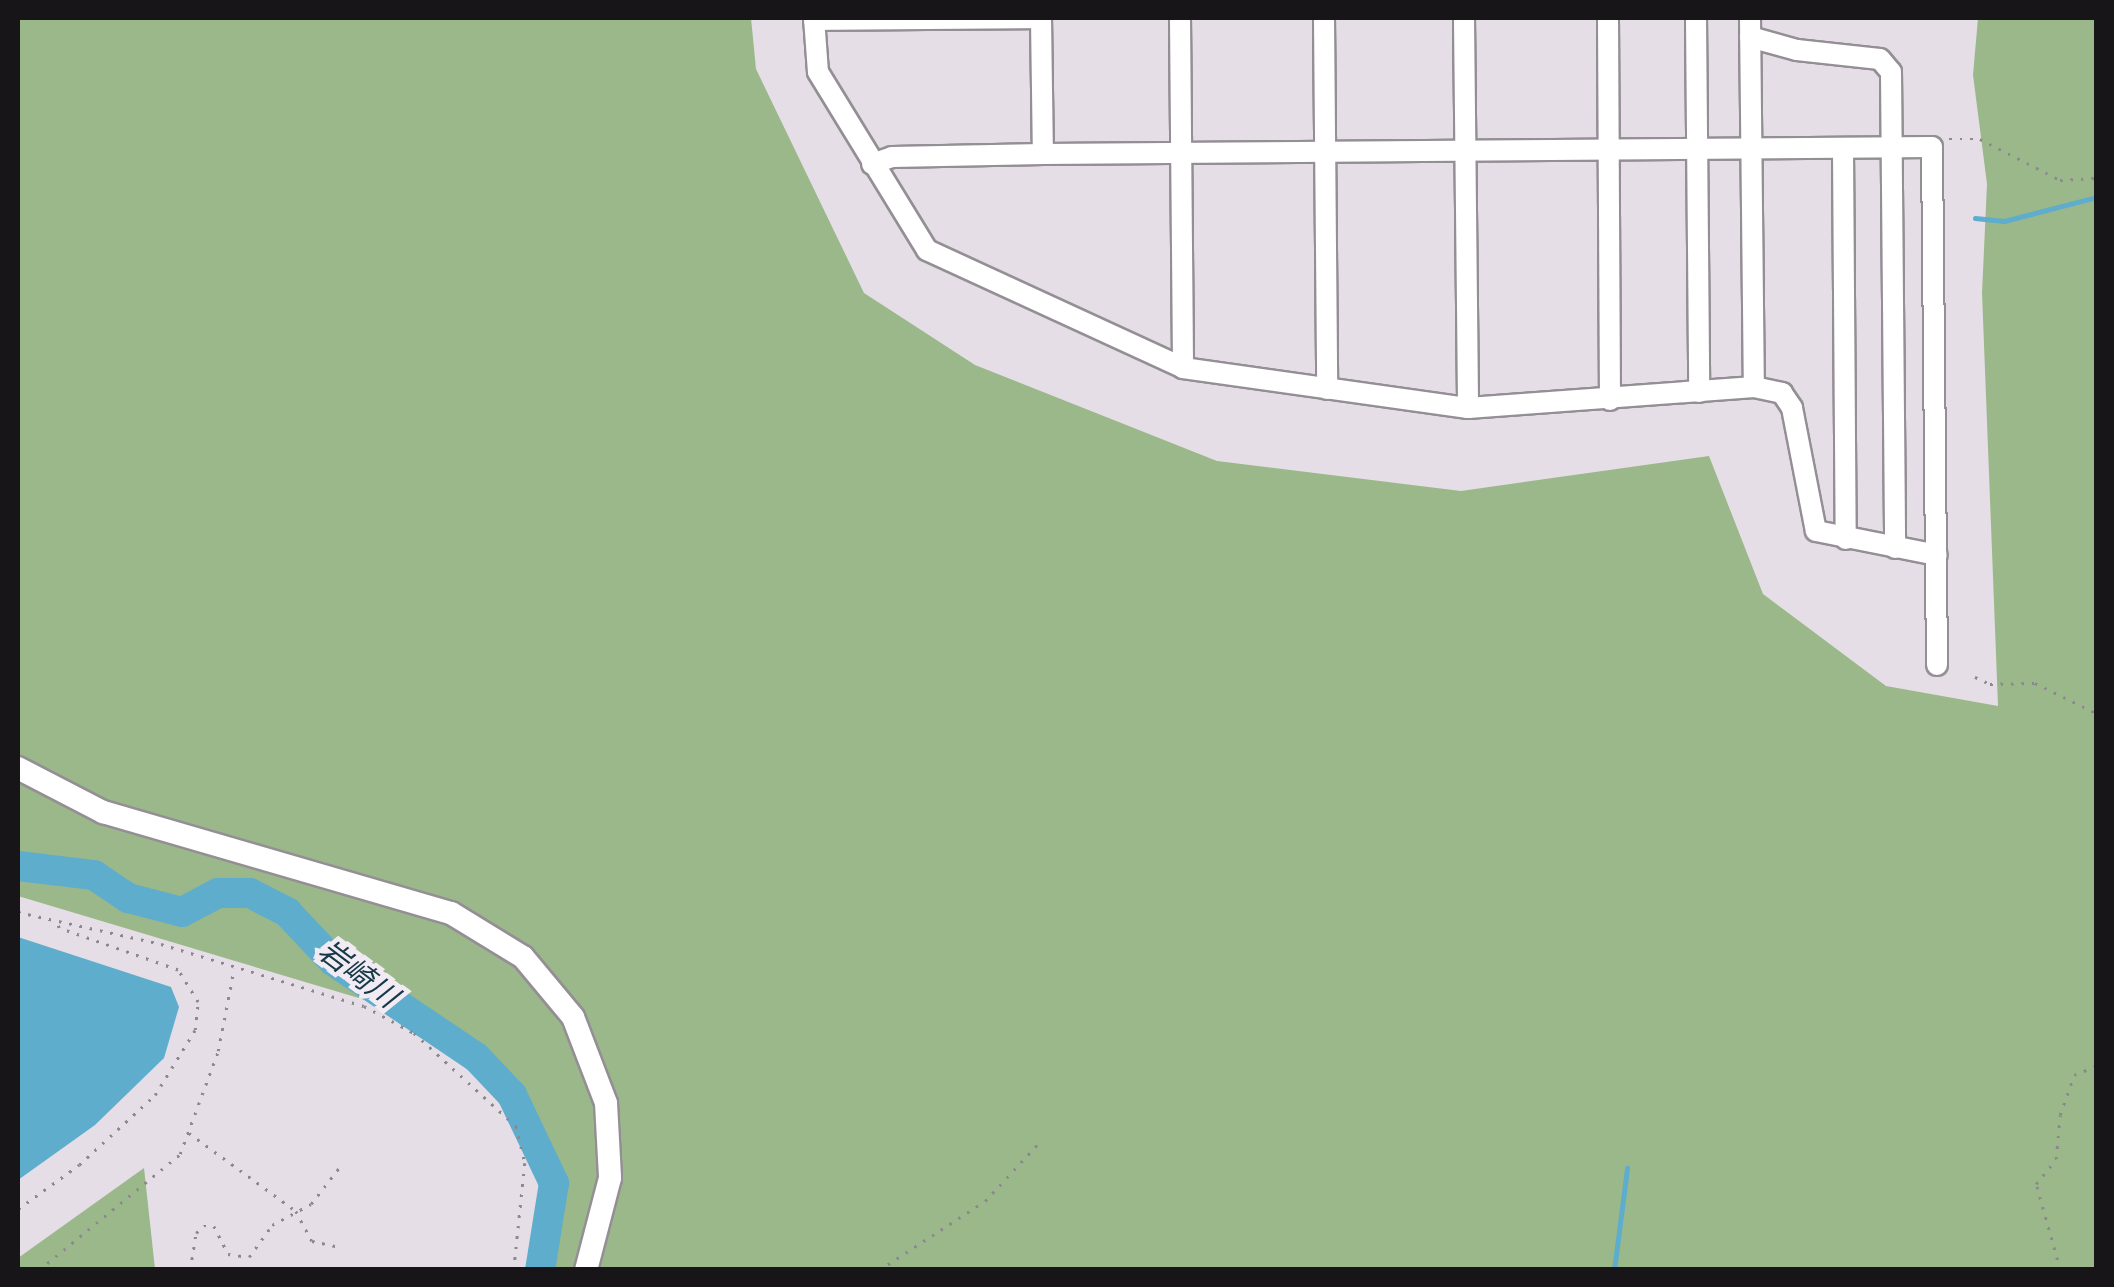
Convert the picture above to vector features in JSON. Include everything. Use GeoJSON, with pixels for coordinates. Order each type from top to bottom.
{"type":"FeatureCollection","features":[{"type":"Feature","properties":{"kind":"street"},"geometry":{"type":"LineString","coordinates":[[1043,154],[1041,18],[814,19],[818,72],[926,250],[1183,368],[1468,408],[1754,387],[1789,398],[1811,525],[1846,539],[1937,554]]}},
{"type":"Feature","properties":{"kind":"street"},"geometry":{"type":"LineString","coordinates":[[1180,18],[1183,368]]}},
{"type":"Feature","properties":{"kind":"street"},"geometry":{"type":"LineString","coordinates":[[1324,18],[1327,389]]}},
{"type":"Feature","properties":{"kind":"street"},"geometry":{"type":"LineString","coordinates":[[1464,18],[1468,408]]}},
{"type":"Feature","properties":{"kind":"street"},"geometry":{"type":"LineString","coordinates":[[1608,18],[1610,400]]}},
{"type":"Feature","properties":{"kind":"street"},"geometry":{"type":"LineString","coordinates":[[1696,18],[1699,392]]}},
{"type":"Feature","properties":{"kind":"street"},"geometry":{"type":"LineString","coordinates":[[1754,387],[1750,27],[1797,50],[1880,59],[1891,72],[1895,548]]}},
{"type":"Feature","properties":{"kind":"street"},"geometry":{"type":"LineString","coordinates":[[872,164],[892,157],[1043,154],[1932,147],[1937,664]]}},
{"type":"Feature","properties":{"kind":"street"},"geometry":{"type":"LineString","coordinates":[[1842,150],[1846,539]]}},
{"type":"Feature","properties":{"kind":"street"},"geometry":{"type":"LineString","coordinates":[[18,768],[104,812],[467,920],[523,957],[572,1017],[606,1103],[610,1178],[586,1270]]}},
{"type":"Feature","properties":{"kind":"path"},"geometry":{"type":"LineString","coordinates":[[1932,147],[1935,138],[1980,139],[2060,180],[2096,178]]}},
{"type":"Feature","properties":{"kind":"path"},"geometry":{"type":"LineString","coordinates":[[1974,677],[1990,684],[2036,683],[2096,713]]}},
{"type":"Feature","properties":{"kind":"path"},"geometry":{"type":"LineString","coordinates":[[18,912],[54,916],[364,1006],[414,1033],[494,1100],[516,1126],[525,1163],[514,1270]]}},
{"type":"Feature","properties":{"kind":"path"},"geometry":{"type":"LineString","coordinates":[[18,1209],[79,1166],[155,1095],[195,1030],[198,1002],[178,970],[59,928],[54,916]]}},
{"type":"Feature","properties":{"kind":"path"},"geometry":{"type":"LineString","coordinates":[[38,1270],[161,1174],[180,1154],[218,1051],[235,967]]}},
{"type":"Feature","properties":{"kind":"path"},"geometry":{"type":"LineString","coordinates":[[2060,1270],[2036,1184],[2056,1159],[2060,1115],[2074,1075],[2096,1066]]}},
{"type":"Feature","properties":{"kind":"path"},"geometry":{"type":"LineString","coordinates":[[187,1132],[296,1211],[312,1242],[336,1246]]}},
{"type":"Feature","properties":{"kind":"path"},"geometry":{"type":"LineString","coordinates":[[879,1270],[985,1200],[1038,1144]]}},
{"type":"Feature","properties":{"kind":"path"},"geometry":{"type":"LineString","coordinates":[[190,1270],[196,1233],[204,1226],[214,1226],[228,1254],[250,1257],[272,1225],[311,1204],[342,1164]]}},
{"type":"Feature","properties":{"kind":"green space"},"geometry":{"type":"Polygon","coordinates":[[[18,18],[751,18],[756,69],[864,293],[975,365],[1217,461],[1461,491],[1709,456],[1763,594],[1886,686],[1998,706],[1982,293],[1987,184],[1973,75],[1978,18],[2096,18],[2096,1269],[530,1269],[544,1144],[529,1103],[449,1025],[18,896],[18,18]]]}},
{"type":"Feature","properties":{"kind":"green space"},"geometry":{"type":"Polygon","coordinates":[[[144,1168],[155,1269],[18,1269],[18,1258],[144,1168]]]}},
{"type":"Feature","properties":{"kind":"water"},"geometry":{"type":"Polygon","coordinates":[[[18,937],[171,987],[179,1007],[164,1058],[95,1125],[18,1180],[18,937]]]}},
{"type":"Feature","properties":{"kind":"waterway"},"geometry":{"type":"LineString","coordinates":[[1975,218],[2004,221],[2096,197]]}},
{"type":"Feature","properties":{"kind":"waterway","name":"岩崎川"},"geometry":{"type":"LineString","coordinates":[[18,866],[94,875],[128,898],[182,912],[218,893],[250,893],[287,912],[333,961],[476,1057],[512,1095],[554,1183],[540,1270]]}},
{"type":"Feature","properties":{"kind":"waterway"},"geometry":{"type":"LineString","coordinates":[[1614,1270],[1627,1168]]}}]}
